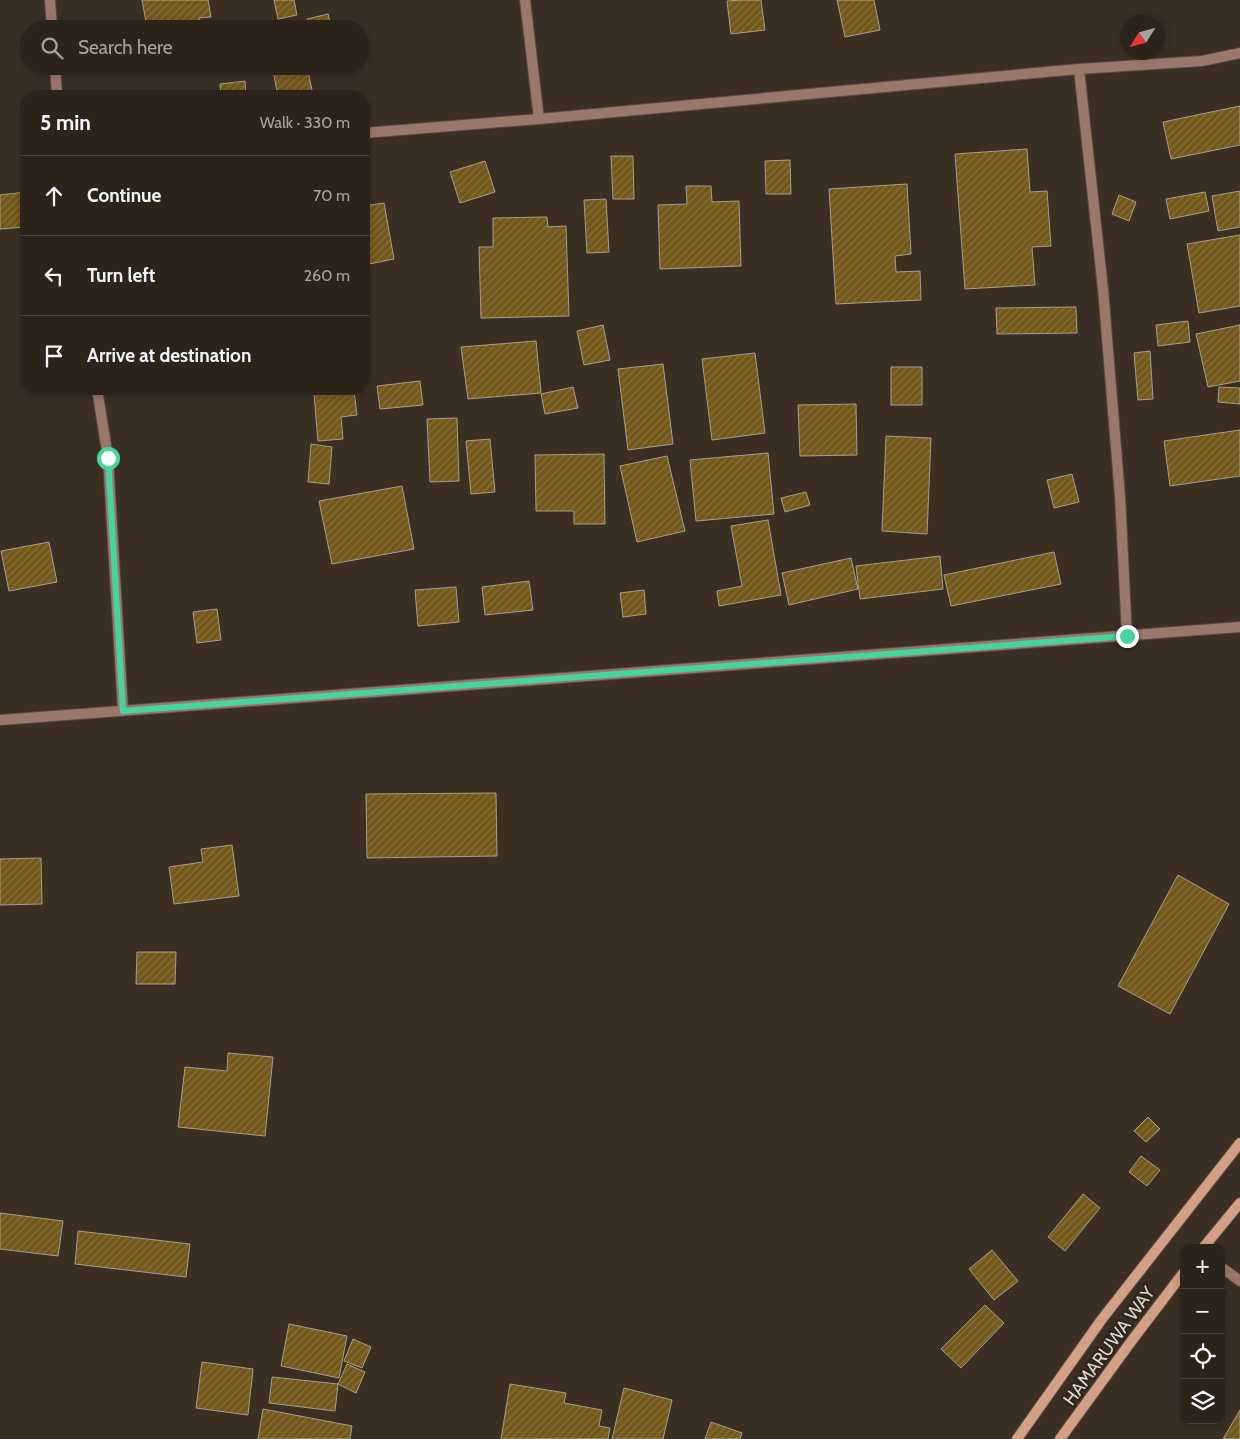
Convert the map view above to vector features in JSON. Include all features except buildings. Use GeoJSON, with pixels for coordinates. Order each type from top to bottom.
{"type":"FeatureCollection","features":[{"type":"Feature","properties":{"kind":"main road"},"geometry":{"type":"LineString","coordinates":[[1017,1439],[1102,1319],[1240,1143]]}},
{"type":"Feature","properties":{"kind":"main road"},"geometry":{"type":"LineString","coordinates":[[1206,1244],[1240,1203]]}},
{"type":"Feature","properties":{"kind":"main road","name":"HAMARUWA WAY"},"geometry":{"type":"LineString","coordinates":[[1060,1439],[1180,1277]]}},
{"type":"Feature","properties":{"kind":"street"},"geometry":{"type":"LineString","coordinates":[[50,0],[51,20]]}},
{"type":"Feature","properties":{"kind":"street"},"geometry":{"type":"LineString","coordinates":[[525,0],[538,119]]}},
{"type":"Feature","properties":{"kind":"street"},"geometry":{"type":"LineString","coordinates":[[370,133],[538,119],[1079,69],[1202,61],[1240,53]]}},
{"type":"Feature","properties":{"kind":"street"},"geometry":{"type":"LineString","coordinates":[[1079,69],[1103,289],[1120,496],[1127,636]]}},
{"type":"Feature","properties":{"kind":"street"},"geometry":{"type":"LineString","coordinates":[[56,75],[57,90]]}},
{"type":"Feature","properties":{"kind":"street"},"geometry":{"type":"LineString","coordinates":[[98,395],[108,458],[123,711]]}},
{"type":"Feature","properties":{"kind":"street"},"geometry":{"type":"LineString","coordinates":[[0,720],[1240,627]]}},
{"type":"Feature","properties":{"kind":"street"},"geometry":{"type":"LineString","coordinates":[[1225,1270],[1240,1281]]}},
{"type":"Feature","properties":{"kind":"route"},"geometry":{"type":"LineString","coordinates":[[108,458],[123,711],[1127,636]]}}]}
